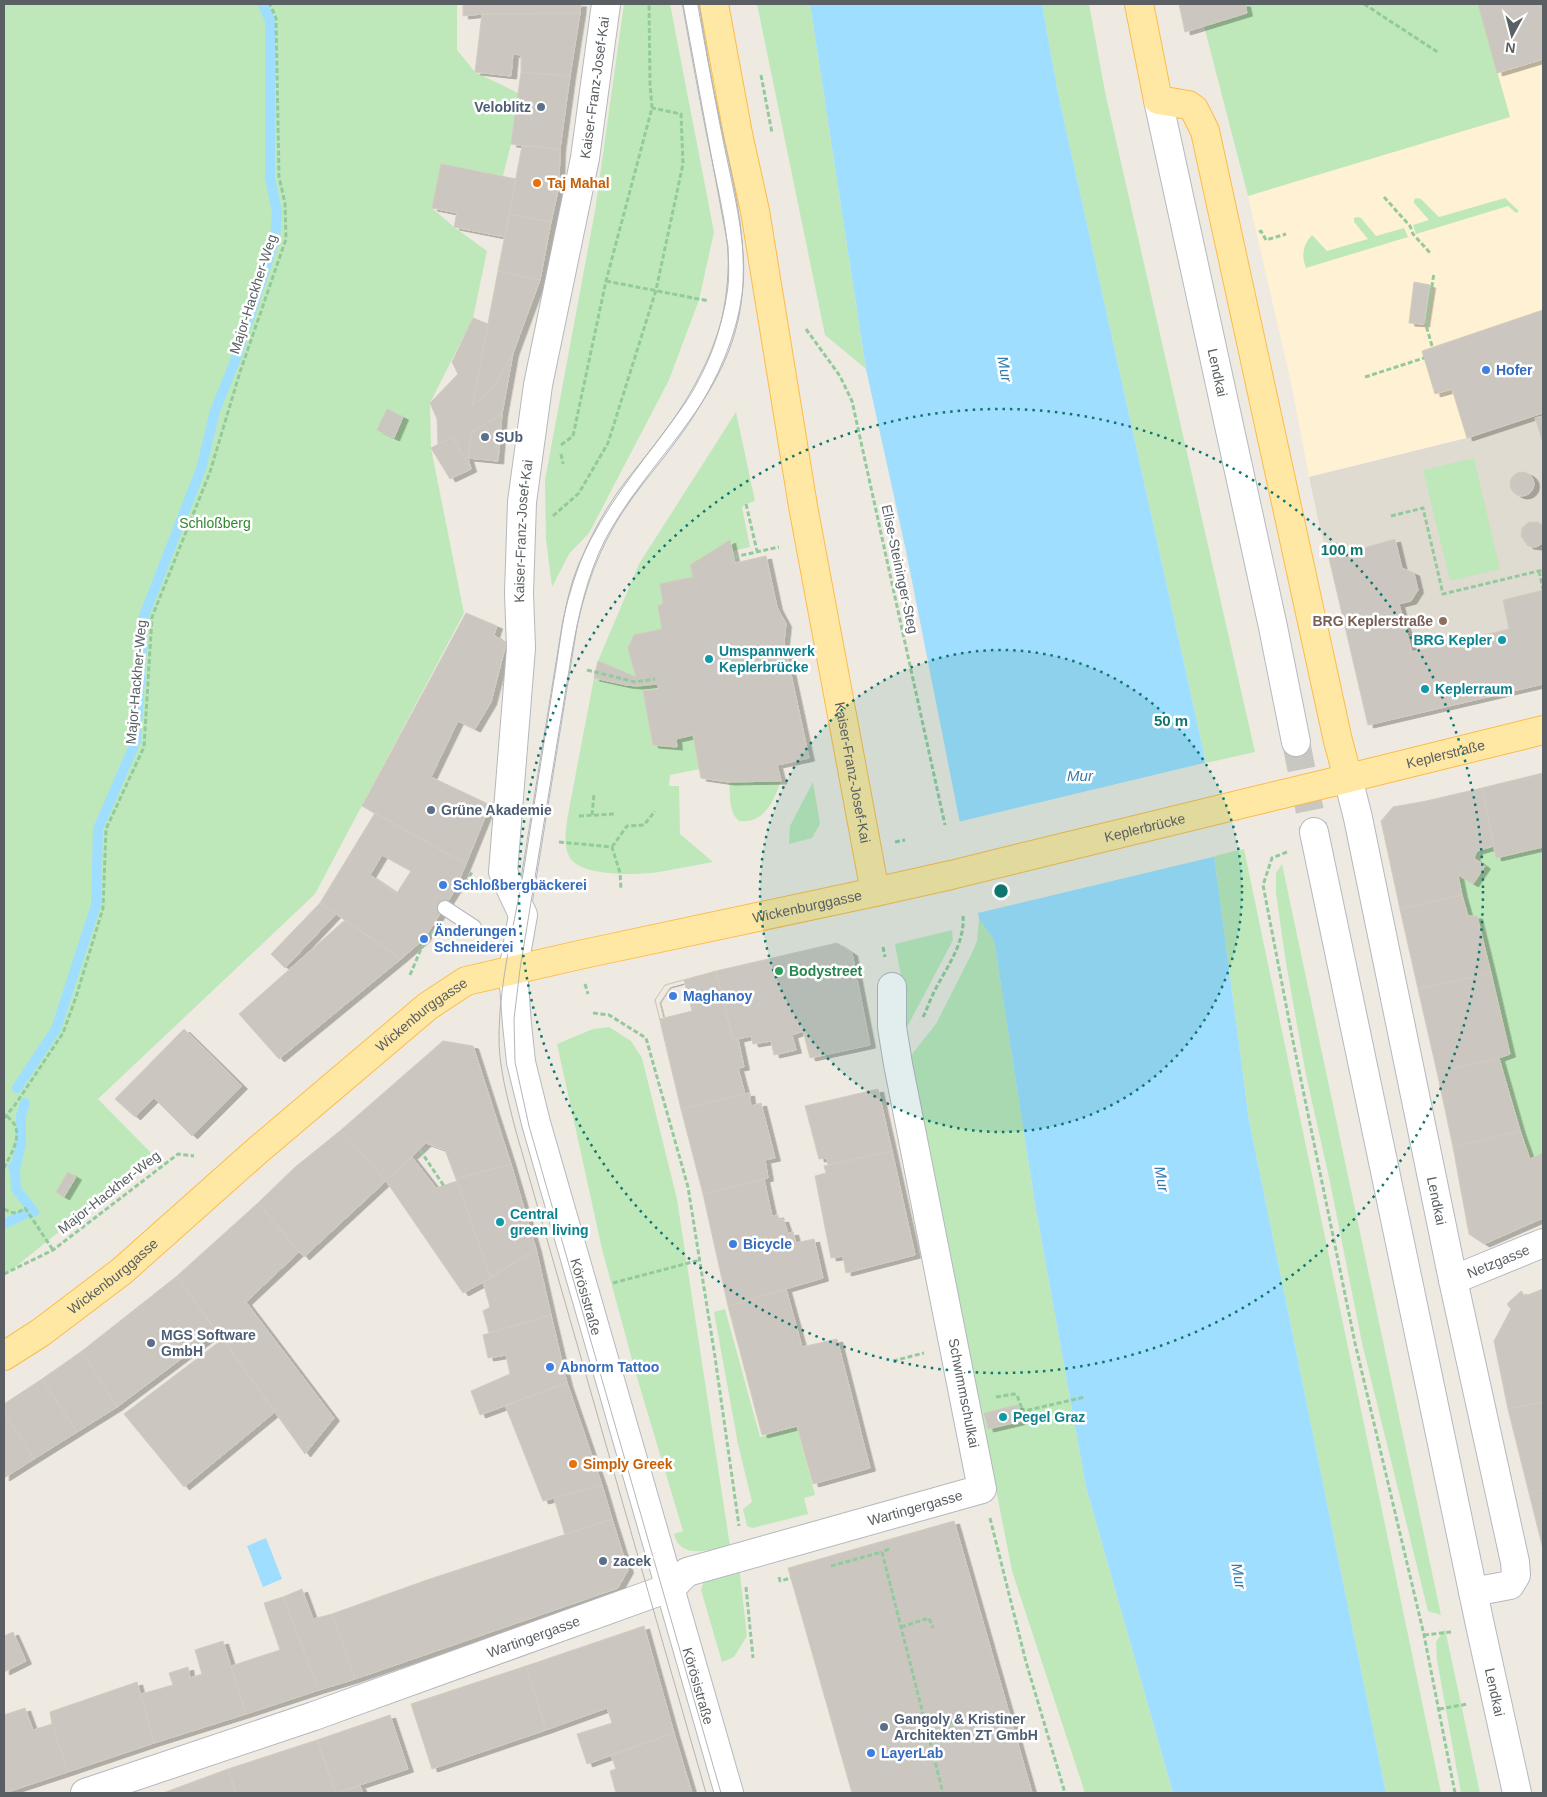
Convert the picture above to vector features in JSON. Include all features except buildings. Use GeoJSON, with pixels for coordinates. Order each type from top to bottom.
{"type":"FeatureCollection","features":[{"type":"Feature","properties":{"kind":"main road","name":"Kaiser-Franz-Josef-Kai"},"geometry":{"type":"LineString","coordinates":[[714,4],[738,134],[755,211],[809,541],[876,892]]}},
{"type":"Feature","properties":{"kind":"main road","name":"Lendkai"},"geometry":{"type":"LineString","coordinates":[[1139,4],[1158,100]]}},
{"type":"Feature","properties":{"kind":"main road"},"geometry":{"type":"LineString","coordinates":[[1158,100],[1188,105],[1194,109],[1205,131],[1338,741],[1340,780]]}},
{"type":"Feature","properties":{"kind":"main road","name":"Keplerstraße"},"geometry":{"type":"LineString","coordinates":[[1340,780],[1543,730]]}},
{"type":"Feature","properties":{"kind":"main road","name":"Keplerbrücke"},"geometry":{"type":"LineString","coordinates":[[940,877],[1340,780]]}},
{"type":"Feature","properties":{"kind":"main road","name":"Wickenburggasse"},"geometry":{"type":"LineString","coordinates":[[4,1356],[40,1333],[122,1271],[258,1150],[428,1006],[466,982],[607,949],[940,877]]}},
{"type":"Feature","properties":{"kind":"street","name":"Kaiser-Franz-Josef-Kai"},"geometry":{"type":"LineString","coordinates":[[523,915],[503,872],[521,648],[519,593],[522,502],[538,384],[585,158],[606,4]]}},
{"type":"Feature","properties":{"kind":"street","name":"Lendkai"},"geometry":{"type":"LineString","coordinates":[[1158,100],[1261,572],[1296,742]]}},
{"type":"Feature","properties":{"kind":"street","name":"Lendkai"},"geometry":{"type":"LineString","coordinates":[[1340,780],[1358,818],[1453,1280],[1515,1562],[1516,1575],[1510,1585],[1473,1592]]}},
{"type":"Feature","properties":{"kind":"street","name":"Lendkai"},"geometry":{"type":"LineString","coordinates":[[1314,832],[1473,1592],[1517,1793]]}},
{"type":"Feature","properties":{"kind":"street"},"geometry":{"type":"LineString","coordinates":[[513,971],[523,915]]}},
{"type":"Feature","properties":{"kind":"street","name":"Körösistraße"},"geometry":{"type":"LineString","coordinates":[[513,971],[518,1039],[524,1077],[536,1124],[729,1793]]}},
{"type":"Feature","properties":{"kind":"street","name":"Schwimmschulkai"},"geometry":{"type":"LineString","coordinates":[[892,987],[892,1027],[899,1071],[982,1489]]}},
{"type":"Feature","properties":{"kind":"street","name":"Netzgasse"},"geometry":{"type":"LineString","coordinates":[[1453,1280],[1543,1243]]}},
{"type":"Feature","properties":{"kind":"street","name":"Wartingergasse"},"geometry":{"type":"LineString","coordinates":[[85,1793],[314,1716],[670,1587],[687,1572],[982,1489]]}},
{"type":"Feature","properties":{"kind":"lane"},"geometry":{"type":"LineString","coordinates":[[523,915],[570,623],[581,578],[602,531],[633,484],[685,416],[720,351],[729,325],[735,290],[734,247],[690,4]]}},
{"type":"Feature","properties":{"kind":"lane"},"geometry":{"type":"LineString","coordinates":[[445,908],[474,927]]}},
{"type":"Feature","properties":{"kind":"path","name":"Major-Hackher-Weg"},"geometry":{"type":"LineString","coordinates":[[4,1168],[16,1138],[15,1125],[5,1117],[63,1034],[76,997],[103,908],[106,829],[144,746],[152,617],[210,472],[240,372],[286,239],[285,203],[279,177],[276,18],[270,4]]}},
{"type":"Feature","properties":{"kind":"path"},"geometry":{"type":"LineString","coordinates":[[559,446],[573,436],[606,281],[652,108],[649,4]]}},
{"type":"Feature","properties":{"kind":"path"},"geometry":{"type":"LineString","coordinates":[[1364,4],[1439,52]]}},
{"type":"Feature","properties":{"kind":"path"},"geometry":{"type":"LineString","coordinates":[[558,512],[579,493],[608,443],[656,290],[683,164],[682,114],[652,108]]}},
{"type":"Feature","properties":{"kind":"path"},"geometry":{"type":"LineString","coordinates":[[1384,197],[1410,226],[1413,234],[1431,254]]}},
{"type":"Feature","properties":{"kind":"path"},"geometry":{"type":"LineString","coordinates":[[1266,240],[1286,234]]}},
{"type":"Feature","properties":{"kind":"path"},"geometry":{"type":"LineString","coordinates":[[1432,346],[1426,325],[1434,273]]}},
{"type":"Feature","properties":{"kind":"path"},"geometry":{"type":"LineString","coordinates":[[606,281],[710,302]]}},
{"type":"Feature","properties":{"kind":"path","name":"Elise-Steininger-Steg"},"geometry":{"type":"LineString","coordinates":[[807,330],[840,376],[852,401],[945,826]]}},
{"type":"Feature","properties":{"kind":"path"},"geometry":{"type":"LineString","coordinates":[[1365,376],[1424,358]]}},
{"type":"Feature","properties":{"kind":"path"},"geometry":{"type":"LineString","coordinates":[[746,504],[756,551]]}},
{"type":"Feature","properties":{"kind":"path"},"geometry":{"type":"LineString","coordinates":[[1391,516],[1423,508],[1443,594],[1541,570],[1543,589]]}},
{"type":"Feature","properties":{"kind":"path"},"geometry":{"type":"LineString","coordinates":[[734,557],[809,541]]}},
{"type":"Feature","properties":{"kind":"path"},"geometry":{"type":"LineString","coordinates":[[595,672],[635,682],[655,679]]}},
{"type":"Feature","properties":{"kind":"path"},"geometry":{"type":"LineString","coordinates":[[592,815],[594,794]]}},
{"type":"Feature","properties":{"kind":"path"},"geometry":{"type":"LineString","coordinates":[[612,847],[627,826],[644,825],[655,811]]}},
{"type":"Feature","properties":{"kind":"path"},"geometry":{"type":"LineString","coordinates":[[579,816],[615,814]]}},
{"type":"Feature","properties":{"kind":"path"},"geometry":{"type":"LineString","coordinates":[[551,841],[612,847]]}},
{"type":"Feature","properties":{"kind":"path"},"geometry":{"type":"LineString","coordinates":[[612,847],[620,873],[621,889]]}},
{"type":"Feature","properties":{"kind":"path"},"geometry":{"type":"LineString","coordinates":[[1290,850],[1272,858],[1263,884],[1293,1042],[1355,1343],[1424,1635],[1455,1793]]}},
{"type":"Feature","properties":{"kind":"path"},"geometry":{"type":"LineString","coordinates":[[465,886],[471,874]]}},
{"type":"Feature","properties":{"kind":"path"},"geometry":{"type":"LineString","coordinates":[[934,992],[956,952],[963,916]]}},
{"type":"Feature","properties":{"kind":"path"},"geometry":{"type":"LineString","coordinates":[[410,975],[425,945]]}},
{"type":"Feature","properties":{"kind":"path"},"geometry":{"type":"LineString","coordinates":[[593,1013],[609,1015],[646,1038],[688,1187],[744,1556],[753,1658]]}},
{"type":"Feature","properties":{"kind":"path"},"geometry":{"type":"LineString","coordinates":[[420,1150],[444,1186]]}},
{"type":"Feature","properties":{"kind":"path","name":"Major-Hackher-Weg"},"geometry":{"type":"LineString","coordinates":[[4,1209],[11,1213],[17,1213],[25,1208],[53,1250],[178,1154],[194,1156]]}},
{"type":"Feature","properties":{"kind":"path"},"geometry":{"type":"LineString","coordinates":[[4,1274],[53,1250]]}},
{"type":"Feature","properties":{"kind":"path"},"geometry":{"type":"LineString","coordinates":[[583,1290],[700,1260]]}},
{"type":"Feature","properties":{"kind":"path"},"geometry":{"type":"LineString","coordinates":[[893,1361],[926,1353]]}},
{"type":"Feature","properties":{"kind":"path"},"geometry":{"type":"LineString","coordinates":[[966,1403],[1014,1394],[1020,1399],[1021,1412],[1085,1397]]}},
{"type":"Feature","properties":{"kind":"path"},"geometry":{"type":"LineString","coordinates":[[982,1489],[1026,1662],[1065,1793]]}},
{"type":"Feature","properties":{"kind":"path"},"geometry":{"type":"LineString","coordinates":[[831,1566],[890,1549]]}},
{"type":"Feature","properties":{"kind":"path"},"geometry":{"type":"LineString","coordinates":[[882,1552],[942,1793]]}},
{"type":"Feature","properties":{"kind":"path"},"geometry":{"type":"LineString","coordinates":[[901,1627],[929,1618],[933,1628]]}},
{"type":"Feature","properties":{"kind":"path"},"geometry":{"type":"LineString","coordinates":[[1424,1635],[1454,1632]]}},
{"type":"Feature","properties":{"kind":"path"},"geometry":{"type":"LineString","coordinates":[[1439,1709],[1472,1703]]}},
{"type":"Feature","properties":{"kind":"path"},"geometry":{"type":"LineString","coordinates":[[928,1735],[952,1730],[949,1717]]}},
{"type":"Feature","properties":{"kind":"shaded area"},"geometry":{"type":"Polygon","coordinates":[[[1478,4],[1543,4],[1543,413],[1467,438],[1309,477],[1292,387],[1248,196],[1510,117],[1478,4]]]}},
{"type":"Feature","properties":{"kind":"shaded area","name":"BRG Keplerstraße"},"geometry":{"type":"Polygon","coordinates":[[[1543,413],[1543,684],[1368,725],[1309,477],[1467,438],[1543,413]]]}},
{"type":"Feature","properties":{"kind":"green space","name":"Schloßberg"},"geometry":{"type":"Polygon","coordinates":[[[4,4],[457,4],[457,50],[475,72],[518,93],[511,144],[503,176],[441,164],[432,208],[487,251],[473,318],[430,403],[431,448],[464,613],[315,894],[98,1099],[156,1158],[111,1190],[4,1276],[4,4]]]}},
{"type":"Feature","properties":{"kind":"green space"},"geometry":{"type":"Polygon","coordinates":[[[624,4],[670,4],[714,232],[699,300],[669,380],[589,533],[569,554],[552,587],[546,539],[545,480],[595,211],[624,4]]]}},
{"type":"Feature","properties":{"kind":"green space"},"geometry":{"type":"Polygon","coordinates":[[[757,4],[810,4],[866,369],[825,335],[757,4]]]}},
{"type":"Feature","properties":{"kind":"green space"},"geometry":{"type":"Polygon","coordinates":[[[1042,4],[1089,4],[1105,92],[1255,752],[1206,763],[1058,93],[1042,4]]]}},
{"type":"Feature","properties":{"kind":"green space"},"geometry":{"type":"Polygon","coordinates":[[[1245,4],[1478,4],[1510,117],[1248,196],[1204,26],[1247,13],[1245,4]]]}},
{"type":"Feature","properties":{"kind":"green space"},"geometry":{"type":"Polygon","coordinates":[[[1416,198],[1421,199],[1439,217],[1505,198],[1519,211],[1516,213],[1508,206],[1416,234],[1413,225],[1429,220],[1414,203],[1416,198]]]}},
{"type":"Feature","properties":{"kind":"green space"},"geometry":{"type":"Polygon","coordinates":[[[1354,218],[1361,218],[1376,236],[1404,228],[1408,237],[1306,268],[1304,250],[1312,235],[1327,251],[1368,239],[1354,222],[1354,218]]]}},
{"type":"Feature","properties":{"kind":"green space"},"geometry":{"type":"Polygon","coordinates":[[[736,412],[755,501],[742,507],[750,547],[732,551],[729,541],[690,565],[693,577],[660,584],[663,603],[658,606],[662,629],[634,635],[628,648],[636,677],[598,661],[639,564],[736,412]]]}},
{"type":"Feature","properties":{"kind":"green space"},"geometry":{"type":"Polygon","coordinates":[[[1474,458],[1500,569],[1450,581],[1423,470],[1474,458]]]}},
{"type":"Feature","properties":{"kind":"green space"},"geometry":{"type":"Polygon","coordinates":[[[594,678],[626,685],[657,684],[659,689],[643,691],[653,745],[677,747],[676,739],[693,735],[700,769],[670,775],[669,786],[679,786],[680,834],[713,862],[659,872],[625,874],[586,869],[576,864],[570,858],[566,844],[567,820],[594,678]]]}},
{"type":"Feature","properties":{"kind":"green space"},"geometry":{"type":"Polygon","coordinates":[[[781,781],[775,796],[762,815],[748,821],[739,821],[735,817],[731,803],[729,782],[781,781]]]}},
{"type":"Feature","properties":{"kind":"green space"},"geometry":{"type":"Polygon","coordinates":[[[813,782],[820,824],[812,838],[789,844],[790,826],[813,782]]]}},
{"type":"Feature","properties":{"kind":"green space"},"geometry":{"type":"Polygon","coordinates":[[[1494,846],[1496,858],[1543,847],[1543,1153],[1530,1159],[1499,1058],[1510,1054],[1477,916],[1468,916],[1458,875],[1473,884],[1485,866],[1474,858],[1477,851],[1494,846]]]}},
{"type":"Feature","properties":{"kind":"green space"},"geometry":{"type":"Polygon","coordinates":[[[1244,849],[1441,1793],[1386,1793],[1249,1120],[1214,856],[1244,849]]]}},
{"type":"Feature","properties":{"kind":"green space"},"geometry":{"type":"Polygon","coordinates":[[[1282,864],[1441,1615],[1428,1611],[1362,1343],[1330,1182],[1306,1075],[1286,963],[1276,893],[1276,873],[1282,864]]]}},
{"type":"Feature","properties":{"kind":"green space"},"geometry":{"type":"Polygon","coordinates":[[[979,919],[994,940],[1035,1204],[1086,1487],[1173,1793],[1085,1793],[1012,1571],[935,1178],[909,1075],[909,1063],[913,1053],[936,1024],[972,953],[977,941],[979,919]]]}},
{"type":"Feature","properties":{"kind":"green space"},"geometry":{"type":"Polygon","coordinates":[[[952,930],[953,940],[904,1033],[903,986],[895,944],[952,930]]]}},
{"type":"Feature","properties":{"kind":"green space"},"geometry":{"type":"Polygon","coordinates":[[[609,1027],[631,1041],[642,1058],[677,1199],[730,1546],[697,1551],[682,1547],[677,1542],[674,1534],[683,1531],[636,1374],[602,1249],[557,1044],[593,1029],[609,1027]]]}},
{"type":"Feature","properties":{"kind":"green space"},"geometry":{"type":"Polygon","coordinates":[[[725,1309],[760,1437],[797,1427],[815,1495],[804,1498],[808,1514],[752,1528],[747,1526],[743,1509],[752,1502],[738,1444],[714,1312],[725,1309]]]}},
{"type":"Feature","properties":{"kind":"green space"},"geometry":{"type":"Polygon","coordinates":[[[739,1566],[747,1636],[734,1657],[722,1662],[701,1590],[705,1578],[739,1566]]]}},
{"type":"Feature","properties":{"kind":"green space"},"geometry":{"type":"Polygon","coordinates":[[[1445,1629],[1480,1793],[1461,1793],[1437,1660],[1436,1642],[1445,1629]]]}},
{"type":"Feature","properties":{"kind":"water","name":"Mur"},"geometry":{"type":"Polygon","coordinates":[[[810,4],[1042,4],[1058,93],[1206,763],[1214,856],[1249,1120],[1386,1793],[1173,1793],[1086,1487],[1035,1204],[994,940],[979,919],[906,551],[866,369],[810,4]]]}},
{"type":"Feature","properties":{"kind":"water"},"geometry":{"type":"Polygon","coordinates":[[[266,1538],[282,1579],[263,1587],[247,1546],[266,1538]]]}},
{"type":"Feature","properties":{"kind":"pier"},"geometry":{"type":"Polygon","coordinates":[[[1208,762],[1217,856],[978,913],[979,923],[958,822],[1208,762]]]}},
{"type":"Feature","properties":{"kind":"waterway"},"geometry":{"type":"LineString","coordinates":[[17,1088],[56,1029],[96,905],[98,829],[136,741],[144,616],[201,469],[215,411],[235,361],[275,239],[277,212],[270,177],[270,21],[263,4]]}},
{"type":"Feature","properties":{"kind":"waterway"},"geometry":{"type":"LineString","coordinates":[[15,1169],[21,1144],[21,1116],[25,1103]]}},
{"type":"Feature","properties":{"kind":"waterway"},"geometry":{"type":"LineString","coordinates":[[4,1224],[27,1213],[34,1212],[16,1189],[15,1169],[13,1167]]}},
{"type":"Feature","properties":{"kind":"tunnel"},"geometry":{"type":"LineString","coordinates":[[1296,742],[1314,832]]}},
{"type":"Feature","properties":{"kind":"tram line"},"geometry":{"type":"LineString","coordinates":[[683,4],[728,246],[727,281],[722,316],[713,349],[695,387],[680,411],[621,490],[600,522],[582,557],[571,586],[564,617],[523,874],[505,972],[500,1012],[499,1044],[504,1080],[515,1128],[706,1793]]}},
{"type":"Feature","properties":{"kind":"tram line"},"geometry":{"type":"LineString","coordinates":[[699,4],[713,88],[739,218],[743,269],[738,321],[728,353],[714,382],[698,409],[621,512],[605,540],[588,581],[572,652],[520,969],[514,1019],[515,1062],[529,1126],[721,1793]]}},
{"type":"Feature","properties":{"kind":"place","name":"Veloblitz"},"geometry":{"type":"Point","coordinates":[541,107]}},
{"type":"Feature","properties":{"kind":"place","name":"Taj Mahal"},"geometry":{"type":"Point","coordinates":[537,183]}},
{"type":"Feature","properties":{"kind":"place","name":"Hofer"},"geometry":{"type":"Point","coordinates":[1486,370]}},
{"type":"Feature","properties":{"kind":"place","name":"SUb"},"geometry":{"type":"Point","coordinates":[485,437]}},
{"type":"Feature","properties":{"kind":"place","name":"BRG Keplerstraße"},"geometry":{"type":"Point","coordinates":[1443,621]}},
{"type":"Feature","properties":{"kind":"place","name":"BRG Kepler"},"geometry":{"type":"Point","coordinates":[1502,640]}},
{"type":"Feature","properties":{"kind":"place","name":"Umspannwerk Keplerbrücke"},"geometry":{"type":"Point","coordinates":[709,659]}},
{"type":"Feature","properties":{"kind":"place","name":"Keplerraum"},"geometry":{"type":"Point","coordinates":[1425,689]}},
{"type":"Feature","properties":{"kind":"place","name":"Grüne Akademie"},"geometry":{"type":"Point","coordinates":[431,810]}},
{"type":"Feature","properties":{"kind":"place","name":"Schloßbergbäckerei"},"geometry":{"type":"Point","coordinates":[443,885]}},
{"type":"Feature","properties":{"kind":"place","name":"Änderungen Schneiderei"},"geometry":{"type":"Point","coordinates":[424,939]}},
{"type":"Feature","properties":{"kind":"place","name":"Bodystreet"},"geometry":{"type":"Point","coordinates":[779,971]}},
{"type":"Feature","properties":{"kind":"place","name":"Maghanoy"},"geometry":{"type":"Point","coordinates":[673,996]}},
{"type":"Feature","properties":{"kind":"place","name":"Central green living"},"geometry":{"type":"Point","coordinates":[500,1222]}},
{"type":"Feature","properties":{"kind":"place","name":"Bicycle"},"geometry":{"type":"Point","coordinates":[733,1244]}},
{"type":"Feature","properties":{"kind":"place","name":"MGS Software GmbH"},"geometry":{"type":"Point","coordinates":[151,1343]}},
{"type":"Feature","properties":{"kind":"place","name":"Abnorm Tattoo"},"geometry":{"type":"Point","coordinates":[550,1367]}},
{"type":"Feature","properties":{"kind":"place","name":"Pegel Graz"},"geometry":{"type":"Point","coordinates":[1003,1417]}},
{"type":"Feature","properties":{"kind":"place","name":"Simply Greek"},"geometry":{"type":"Point","coordinates":[573,1464]}},
{"type":"Feature","properties":{"kind":"place","name":"zacek"},"geometry":{"type":"Point","coordinates":[603,1561]}},
{"type":"Feature","properties":{"kind":"place","name":"Gangoly & Kristiner Architekten ZT GmbH"},"geometry":{"type":"Point","coordinates":[884,1727]}},
{"type":"Feature","properties":{"kind":"place","name":"LayerLab"},"geometry":{"type":"Point","coordinates":[871,1753]}}]}
